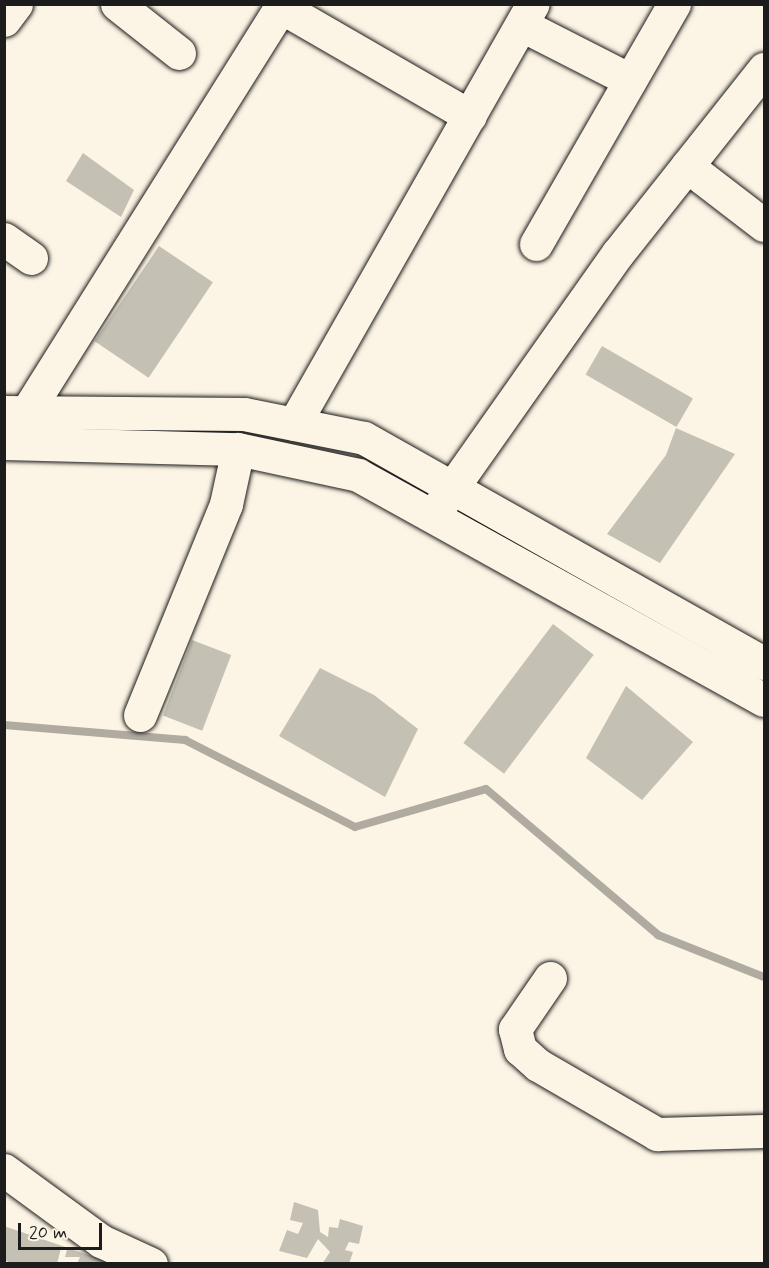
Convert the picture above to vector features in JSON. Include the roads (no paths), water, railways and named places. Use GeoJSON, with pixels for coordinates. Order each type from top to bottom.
{"type":"FeatureCollection","features":[{"type":"Feature","properties":{"kind":"street"},"geometry":{"type":"LineString","coordinates":[[117,4],[178,53]]}},
{"type":"Feature","properties":{"kind":"street"},"geometry":{"type":"LineString","coordinates":[[536,244],[674,4]]}},
{"type":"Feature","properties":{"kind":"street"},"geometry":{"type":"LineString","coordinates":[[15,412],[280,6],[470,116]]}},
{"type":"Feature","properties":{"kind":"street"},"geometry":{"type":"LineString","coordinates":[[294,424],[528,15],[630,80]]}},
{"type":"Feature","properties":{"kind":"street"},"geometry":{"type":"LineString","coordinates":[[433,515],[618,254],[687,166],[759,88]]}},
{"type":"Feature","properties":{"kind":"street"},"geometry":{"type":"LineString","coordinates":[[687,166],[765,225]]}},
{"type":"Feature","properties":{"kind":"street"},"geometry":{"type":"LineString","coordinates":[[4,239],[31,258]]}},
{"type":"Feature","properties":{"kind":"street"},"geometry":{"type":"LineString","coordinates":[[15,412],[244,414],[364,438],[452,488],[760,680]]}},
{"type":"Feature","properties":{"kind":"street"},"geometry":{"type":"LineString","coordinates":[[4,443],[237,449],[358,475],[760,680]]}},
{"type":"Feature","properties":{"kind":"street"},"geometry":{"type":"LineString","coordinates":[[140,715],[226,504],[237,449]]}},
{"type":"Feature","properties":{"kind":"street"},"geometry":{"type":"LineString","coordinates":[[550,978],[515,1029],[520,1048],[538,1065],[657,1134],[765,1131]]}},
{"type":"Feature","properties":{"kind":"street"},"geometry":{"type":"LineString","coordinates":[[4,1170],[101,1240],[151,1263]]}},
{"type":"Feature","properties":{"kind":"waterway"},"geometry":{"type":"LineString","coordinates":[[4,725],[185,740],[355,827],[486,789],[658,935],[764,977]]}}]}
